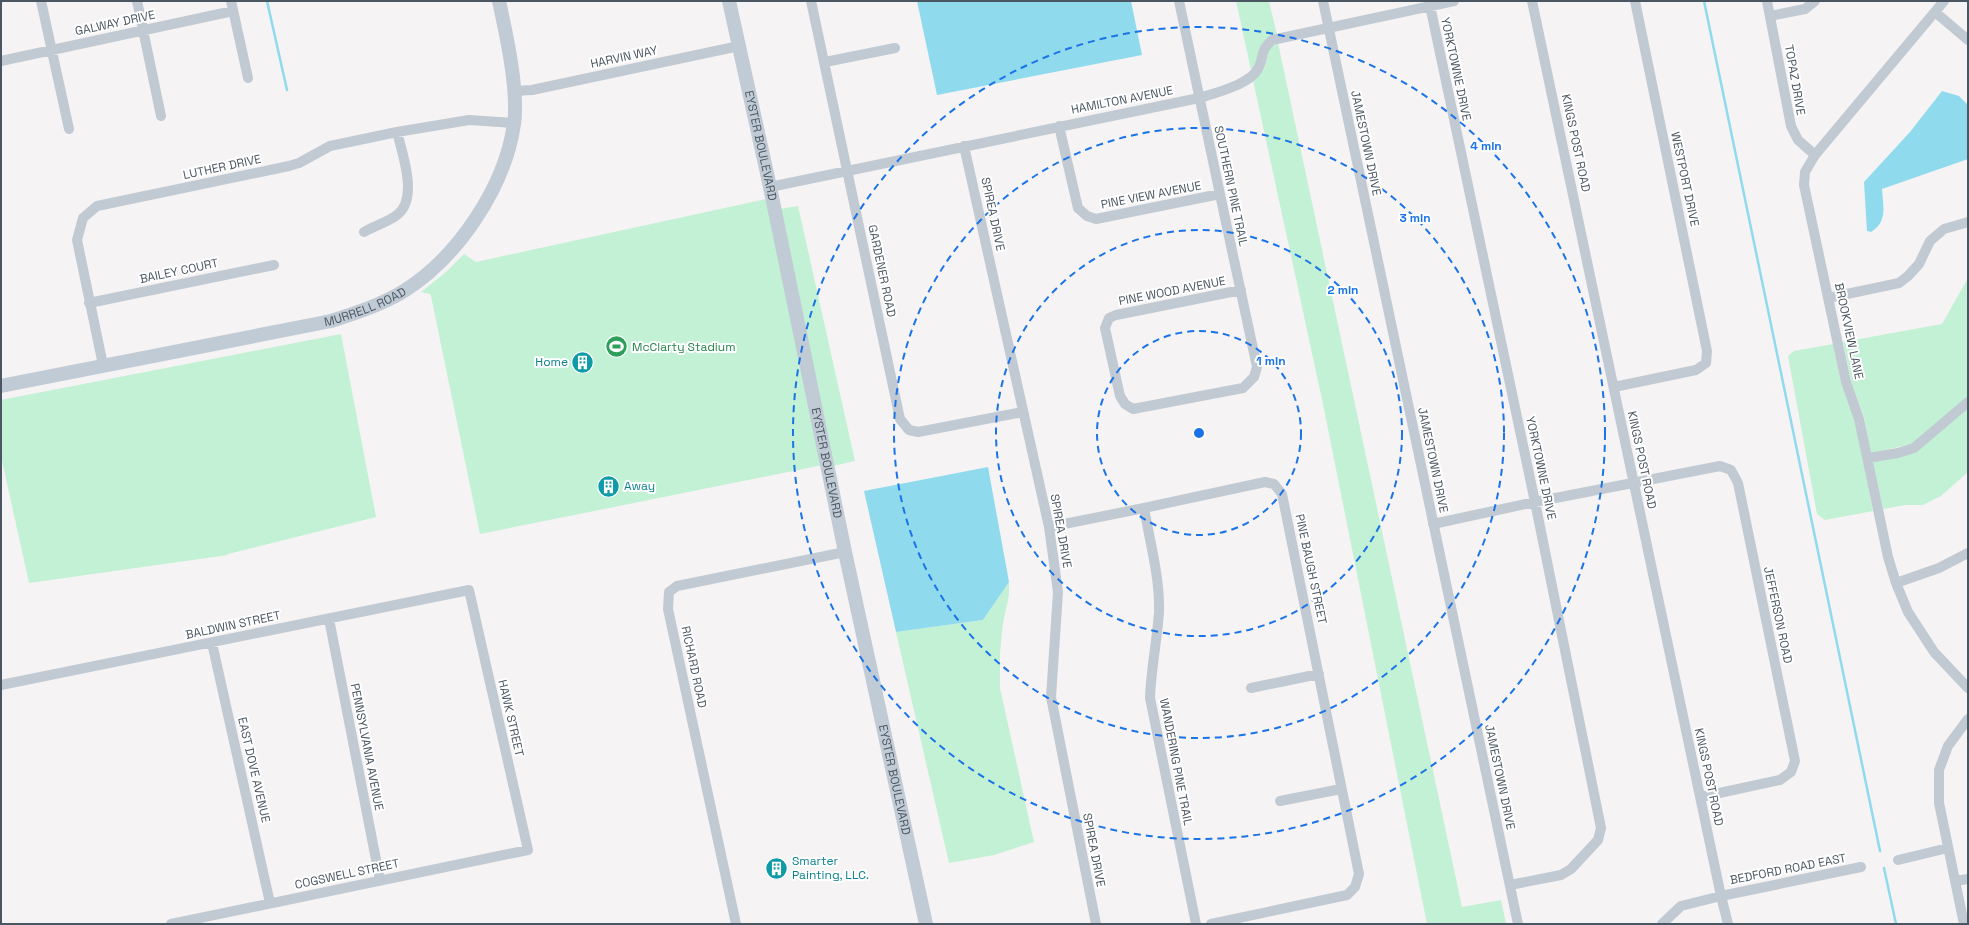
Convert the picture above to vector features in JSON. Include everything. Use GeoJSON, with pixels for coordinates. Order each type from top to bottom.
{"type":"FeatureCollection","features":[{"type":"Feature","properties":{"kind":"street"},"geometry":{"type":"LineString","coordinates":[[41,1],[70,129]]}},
{"type":"Feature","properties":{"kind":"street"},"geometry":{"type":"LineString","coordinates":[[137,1],[161,116]]}},
{"type":"Feature","properties":{"kind":"street","name":"MURRELL ROAD"},"geometry":{"type":"LineString","coordinates":[[1,386],[331,321],[368,309],[404,291],[440,261],[464,235],[486,202],[503,167],[515,123],[514,91],[499,1]]}},
{"type":"Feature","properties":{"kind":"street","name":"EYSTER BOULEVARD"},"geometry":{"type":"LineString","coordinates":[[729,1],[770,187],[845,552],[926,924]]}},
{"type":"Feature","properties":{"kind":"street","name":"GARDENER ROAD"},"geometry":{"type":"LineString","coordinates":[[811,1],[900,419],[909,430],[918,432],[1023,412]]}},
{"type":"Feature","properties":{"kind":"street","name":"SOUTHERN PINE TRAIL"},"geometry":{"type":"LineString","coordinates":[[1179,1],[1257,367],[1254,377]]}},
{"type":"Feature","properties":{"kind":"street","name":"JAMESTOWN DRIVE"},"geometry":{"type":"LineString","coordinates":[[1323,1],[1518,924]]}},
{"type":"Feature","properties":{"kind":"street","name":"HAMILTON AVENUE"},"geometry":{"type":"LineString","coordinates":[[770,187],[1199,98],[1232,88],[1247,79],[1259,69],[1263,49],[1272,40],[1329,28],[1429,3],[1454,1]]}},
{"type":"Feature","properties":{"kind":"street","name":"KINGS POST ROAD"},"geometry":{"type":"LineString","coordinates":[[1532,1],[1728,924]]}},
{"type":"Feature","properties":{"kind":"street","name":"WESTPORT DRIVE"},"geometry":{"type":"LineString","coordinates":[[1614,388],[1696,370],[1706,363],[1707,351],[1635,1]]}},
{"type":"Feature","properties":{"kind":"street","name":"TOPAZ DRIVE"},"geometry":{"type":"LineString","coordinates":[[1767,1],[1791,126],[1798,140],[1815,155]]}},
{"type":"Feature","properties":{"kind":"street"},"geometry":{"type":"LineString","coordinates":[[1770,16],[1805,9],[1815,1]]}},
{"type":"Feature","properties":{"kind":"street","name":"BROOKVIEW LANE"},"geometry":{"type":"LineString","coordinates":[[1944,1],[1815,155],[1805,172],[1804,185],[1846,382],[1859,419],[1888,557],[1896,583],[1908,612],[1934,652],[1968,688]]}},
{"type":"Feature","properties":{"kind":"street","name":"YORKTOWNE DRIVE"},"geometry":{"type":"LineString","coordinates":[[1429,3],[1535,502],[1601,828],[1598,840],[1570,869],[1561,875],[1510,886]]}},
{"type":"Feature","properties":{"kind":"street"},"geometry":{"type":"LineString","coordinates":[[232,6],[248,78]]}},
{"type":"Feature","properties":{"kind":"street","name":"GALWAY DRIVE"},"geometry":{"type":"LineString","coordinates":[[1,61],[143,31],[232,6]]}},
{"type":"Feature","properties":{"kind":"street"},"geometry":{"type":"LineString","coordinates":[[1935,12],[1968,40]]}},
{"type":"Feature","properties":{"kind":"street","name":"HARVIN WAY"},"geometry":{"type":"LineString","coordinates":[[514,91],[532,90],[739,46]]}},
{"type":"Feature","properties":{"kind":"street"},"geometry":{"type":"LineString","coordinates":[[824,62],[895,48]]}},
{"type":"Feature","properties":{"kind":"street","name":"LUTHER DRIVE"},"geometry":{"type":"LineString","coordinates":[[104,365],[89,303],[77,240],[83,218],[97,206],[289,166],[300,163],[330,146],[397,132],[469,120],[515,123]]}},
{"type":"Feature","properties":{"kind":"street","name":"PINE VIEW AVENUE"},"geometry":{"type":"LineString","coordinates":[[1059,126],[1078,208],[1087,216],[1096,220],[1220,194]]}},
{"type":"Feature","properties":{"kind":"street"},"geometry":{"type":"LineString","coordinates":[[364,232],[398,214],[406,203],[409,186],[397,132]]}},
{"type":"Feature","properties":{"kind":"street","name":"SPIREA DRIVE"},"geometry":{"type":"LineString","coordinates":[[964,146],[1049,527],[1058,592],[1051,697],[1096,924]]}},
{"type":"Feature","properties":{"kind":"street"},"geometry":{"type":"LineString","coordinates":[[1828,298],[1898,283],[1908,276],[1919,264],[1930,241],[1944,229],[1968,222]]}},
{"type":"Feature","properties":{"kind":"street","name":"BAILEY COURT"},"geometry":{"type":"LineString","coordinates":[[89,303],[274,265]]}},
{"type":"Feature","properties":{"kind":"street","name":"PINE WOOD AVENUE"},"geometry":{"type":"LineString","coordinates":[[1241,290],[1116,315],[1109,318],[1105,328],[1120,396],[1125,404],[1133,408],[1243,388],[1254,377]]}},
{"type":"Feature","properties":{"kind":"street"},"geometry":{"type":"LineString","coordinates":[[1868,458],[1898,453],[1914,448],[1968,402]]}},
{"type":"Feature","properties":{"kind":"street","name":"JEFFERSON ROAD"},"geometry":{"type":"LineString","coordinates":[[1433,524],[1633,482],[1720,466],[1731,470],[1738,482],[1795,761],[1791,772],[1780,780],[1700,797]]}},
{"type":"Feature","properties":{"kind":"street","name":"PINE BAUGH STREET"},"geometry":{"type":"LineString","coordinates":[[1049,527],[1265,482],[1274,484],[1282,494],[1359,874],[1355,887],[1347,895],[1240,921]]}},
{"type":"Feature","properties":{"kind":"street","name":"WANDERING PINE TRAIL"},"geometry":{"type":"LineString","coordinates":[[1144,508],[1158,585],[1159,612],[1151,674],[1150,698],[1196,924]]}},
{"type":"Feature","properties":{"kind":"street","name":"RICHARD ROAD"},"geometry":{"type":"LineString","coordinates":[[736,924],[668,609],[669,592],[677,586],[845,552]]}},
{"type":"Feature","properties":{"kind":"street"},"geometry":{"type":"LineString","coordinates":[[1896,583],[1939,568],[1968,553]]}},
{"type":"Feature","properties":{"kind":"street","name":"BALDWIN STREET"},"geometry":{"type":"LineString","coordinates":[[1,685],[469,590]]}},
{"type":"Feature","properties":{"kind":"street","name":"HAWK STREET"},"geometry":{"type":"LineString","coordinates":[[469,590],[528,850]]}},
{"type":"Feature","properties":{"kind":"street","name":"PENNSYLVANIA AVENUE"},"geometry":{"type":"LineString","coordinates":[[329,619],[380,880]]}},
{"type":"Feature","properties":{"kind":"street","name":"EAST DOVE AVENUE"},"geometry":{"type":"LineString","coordinates":[[212,643],[270,903]]}},
{"type":"Feature","properties":{"kind":"street"},"geometry":{"type":"LineString","coordinates":[[1251,688],[1319,674]]}},
{"type":"Feature","properties":{"kind":"street"},"geometry":{"type":"LineString","coordinates":[[1964,924],[1939,802],[1939,770],[1948,746],[1968,719]]}},
{"type":"Feature","properties":{"kind":"street"},"geometry":{"type":"LineString","coordinates":[[1280,801],[1341,789]]}},
{"type":"Feature","properties":{"kind":"street"},"geometry":{"type":"LineString","coordinates":[[1898,860],[1948,848]]}},
{"type":"Feature","properties":{"kind":"street","name":"COGSWELL STREET"},"geometry":{"type":"LineString","coordinates":[[171,924],[528,850]]}},
{"type":"Feature","properties":{"kind":"street","name":"BEDFORD ROAD EAST"},"geometry":{"type":"LineString","coordinates":[[1662,924],[1681,906],[1721,896],[1861,867]]}},
{"type":"Feature","properties":{"kind":"street"},"geometry":{"type":"LineString","coordinates":[[1955,882],[1968,879]]}},
{"type":"Feature","properties":{"kind":"street"},"geometry":{"type":"LineString","coordinates":[[1210,924],[1240,921]]}},
{"type":"Feature","properties":{"kind":"green space"},"geometry":{"type":"Polygon","coordinates":[[[1236,1],[1269,1],[1277,35],[1269,38],[1261,46],[1251,70],[1236,1]]]}},
{"type":"Feature","properties":{"kind":"green space"},"geometry":{"type":"Polygon","coordinates":[[[1278,43],[1462,907],[1501,900],[1506,924],[1427,924],[1323,404],[1253,80],[1263,71],[1271,47],[1278,43]]]}},
{"type":"Feature","properties":{"kind":"green space","name":"McClarty Stadium"},"geometry":{"type":"Polygon","coordinates":[[[766,199],[823,465],[480,534],[431,296],[430,294],[421,292],[446,272],[464,254],[476,262],[766,199]]]}},
{"type":"Feature","properties":{"kind":"green space"},"geometry":{"type":"Polygon","coordinates":[[[798,206],[855,461],[833,466],[780,209],[798,206]]]}},
{"type":"Feature","properties":{"kind":"green space"},"geometry":{"type":"Polygon","coordinates":[[[1968,278],[1968,397],[1912,444],[1871,453],[1864,417],[1851,381],[1843,342],[1942,324],[1968,278]]]}},
{"type":"Feature","properties":{"kind":"green space"},"geometry":{"type":"Polygon","coordinates":[[[341,334],[376,517],[228,555],[29,583],[1,456],[1,400],[341,334]]]}},
{"type":"Feature","properties":{"kind":"green space"},"geometry":{"type":"Polygon","coordinates":[[[1833,344],[1841,383],[1855,420],[1873,511],[1825,520],[1817,514],[1788,356],[1794,351],[1833,344]]]}},
{"type":"Feature","properties":{"kind":"green space"},"geometry":{"type":"Polygon","coordinates":[[[1968,408],[1968,472],[1941,496],[1923,505],[1905,505],[1883,509],[1873,462],[1899,457],[1968,408]]]}},
{"type":"Feature","properties":{"kind":"green space"},"geometry":{"type":"Polygon","coordinates":[[[1009,582],[1009,595],[1003,623],[1000,653],[1000,688],[1034,842],[994,855],[949,863],[896,632],[983,620],[1009,582]]]}},
{"type":"Feature","properties":{"kind":"water"},"geometry":{"type":"Polygon","coordinates":[[[917,1],[1131,1],[1142,55],[937,95],[917,1]]]}},
{"type":"Feature","properties":{"kind":"water"},"geometry":{"type":"Polygon","coordinates":[[[1942,91],[1959,96],[1968,105],[1968,159],[1882,189],[1882,218],[1876,228],[1871,232],[1867,231],[1864,182],[1910,132],[1942,91]]]}},
{"type":"Feature","properties":{"kind":"water"},"geometry":{"type":"Polygon","coordinates":[[[988,467],[1009,582],[983,620],[896,632],[864,491],[988,467]]]}},
{"type":"Feature","properties":{"kind":"waterway"},"geometry":{"type":"LineString","coordinates":[[267,1],[287,90]]}},
{"type":"Feature","properties":{"kind":"waterway"},"geometry":{"type":"LineString","coordinates":[[1704,1],[1880,851]]}},
{"type":"Feature","properties":{"kind":"waterway"},"geometry":{"type":"LineString","coordinates":[[1884,868],[1896,924]]}},
{"type":"Feature","properties":{"kind":"place","name":"McClarty Stadium"},"geometry":{"type":"Point","coordinates":[616,347]}},
{"type":"Feature","properties":{"kind":"place","name":"Home"},"geometry":{"type":"Point","coordinates":[583,362]}},
{"type":"Feature","properties":{"kind":"place","name":"Away"},"geometry":{"type":"Point","coordinates":[608,486]}},
{"type":"Feature","properties":{"kind":"place","name":"Smarter Painting, LLC."},"geometry":{"type":"Point","coordinates":[777,868]}}]}
